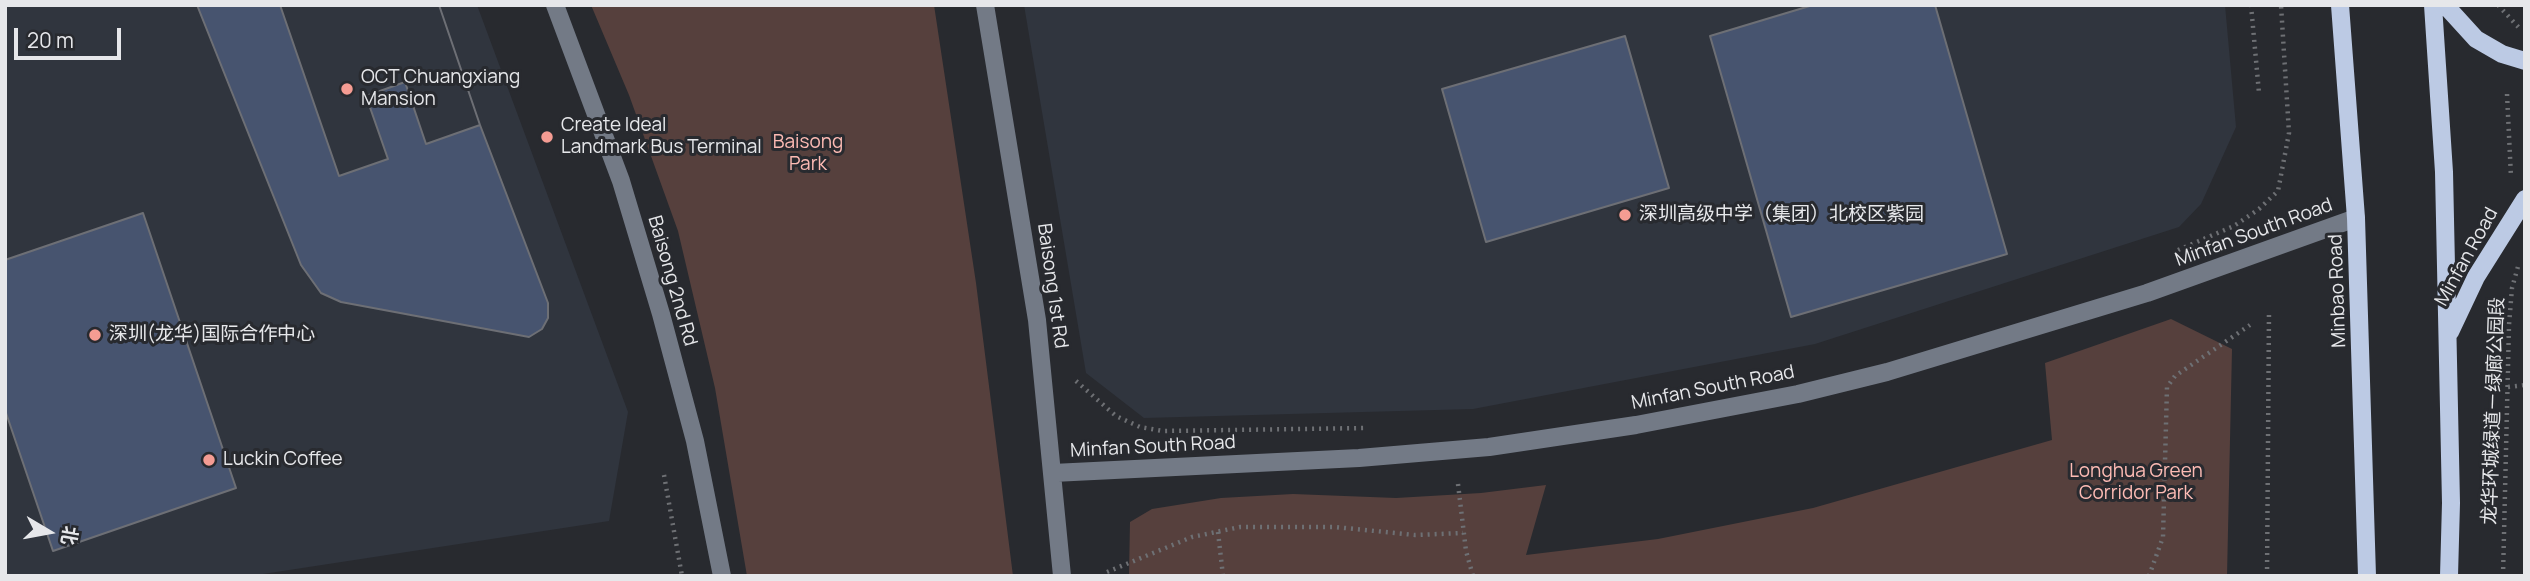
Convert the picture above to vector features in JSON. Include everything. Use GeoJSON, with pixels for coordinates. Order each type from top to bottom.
{"type":"FeatureCollection","features":[{"type":"Feature","properties":{"kind":"main road","name":"Minbao Road"},"geometry":{"type":"LineString","coordinates":[[2340,5],[2356,218],[2367,576]]}},
{"type":"Feature","properties":{"kind":"main road"},"geometry":{"type":"LineString","coordinates":[[2433,5],[2444,172],[2449,335],[2449,576]]}},
{"type":"Feature","properties":{"kind":"main road"},"geometry":{"type":"LineString","coordinates":[[2445,5],[2462,26],[2482,43],[2502,54],[2525,61]]}},
{"type":"Feature","properties":{"kind":"main road","name":"Minfan Road"},"geometry":{"type":"LineString","coordinates":[[2449,335],[2476,277],[2525,199]]}},
{"type":"Feature","properties":{"kind":"street","name":"Baisong 2nd Rd"},"geometry":{"type":"LineString","coordinates":[[555,5],[621,181],[662,314],[695,441],[722,576]]}},
{"type":"Feature","properties":{"kind":"street","name":"Baisong 1st Rd"},"geometry":{"type":"LineString","coordinates":[[985,5],[1037,320],[1062,576]]}},
{"type":"Feature","properties":{"kind":"street","name":"Minfan South Road"},"geometry":{"type":"LineString","coordinates":[[1053,473],[1359,458],[1489,447],[1636,425],[1798,394],[1887,372],[2135,297],[2356,218]]}},
{"type":"Feature","properties":{"kind":"path"},"geometry":{"type":"LineString","coordinates":[[2251,5],[2259,93]]}},
{"type":"Feature","properties":{"kind":"path"},"geometry":{"type":"LineString","coordinates":[[2176,251],[2234,226],[2259,209],[2278,191],[2289,133],[2281,5]]}},
{"type":"Feature","properties":{"kind":"path"},"geometry":{"type":"LineString","coordinates":[[2498,5],[2525,33]]}},
{"type":"Feature","properties":{"kind":"path"},"geometry":{"type":"LineString","coordinates":[[2507,94],[2511,178]]}},
{"type":"Feature","properties":{"kind":"path","name":"龙华环城绿道－绿廊公园段"},"geometry":{"type":"LineString","coordinates":[[2503,576],[2512,288],[2520,257]]}},
{"type":"Feature","properties":{"kind":"path"},"geometry":{"type":"LineString","coordinates":[[2267,576],[2269,312]]}},
{"type":"Feature","properties":{"kind":"path"},"geometry":{"type":"LineString","coordinates":[[2150,576],[2163,537],[2167,387],[2175,376],[2250,325]]}},
{"type":"Feature","properties":{"kind":"path"},"geometry":{"type":"LineString","coordinates":[[1076,381],[1116,416],[1140,426],[1163,431],[1370,428]]}},
{"type":"Feature","properties":{"kind":"path"},"geometry":{"type":"LineString","coordinates":[[2508,387],[2525,385]]}},
{"type":"Feature","properties":{"kind":"path"},"geometry":{"type":"LineString","coordinates":[[664,475],[682,576]]}},
{"type":"Feature","properties":{"kind":"path"},"geometry":{"type":"LineString","coordinates":[[1458,484],[1473,576]]}},
{"type":"Feature","properties":{"kind":"path"},"geometry":{"type":"LineString","coordinates":[[1107,572],[1192,537],[1240,527],[1287,526],[1415,535],[1464,533]]}},
{"type":"Feature","properties":{"kind":"path"},"geometry":{"type":"LineString","coordinates":[[1217,532],[1223,576]]}},
{"type":"Feature","properties":{"kind":"shaded area"},"geometry":{"type":"Polygon","coordinates":[[[5,5],[477,5],[628,412],[609,521],[250,576],[5,576],[5,5]]]}},
{"type":"Feature","properties":{"kind":"shaded area","name":"深圳高级中学（集团）北校区紫园"},"geometry":{"type":"Polygon","coordinates":[[[1024,5],[2225,5],[2236,127],[2201,204],[2179,227],[1815,344],[1473,409],[1144,418],[1086,373],[1024,5]]]}},
{"type":"Feature","properties":{"kind":"green space","name":"Baisong Park"},"geometry":{"type":"Polygon","coordinates":[[[591,5],[934,5],[976,283],[1013,576],[747,576],[715,388],[678,231],[629,95],[591,5]]]}},
{"type":"Feature","properties":{"kind":"green space","name":"Longhua Green Corridor Park"},"geometry":{"type":"Polygon","coordinates":[[[2171,319],[2232,349],[2227,576],[1129,576],[1130,522],[1152,509],[1221,498],[1293,494],[1396,498],[1481,493],[1546,485],[1526,555],[1658,539],[1813,508],[2052,440],[2045,363],[2171,319]]]}},
{"type":"Feature","properties":{"kind":"building"},"geometry":{"type":"Polygon","coordinates":[[[197,5],[439,5],[480,125],[548,303],[548,318],[542,329],[529,337],[341,302],[321,293],[301,265],[197,5]]]}},
{"type":"Feature","properties":{"kind":"building","name":"OCT Chuangxiang Mansion"},"geometry":{"type":"Polygon","coordinates":[[[280,5],[439,5],[480,125],[426,144],[405,82],[366,96],[388,159],[339,176],[280,5]]]}},
{"type":"Feature","properties":{"kind":"building"},"geometry":{"type":"Polygon","coordinates":[[[1813,5],[1935,5],[2007,254],[1791,317],[1710,36],[1813,5]]]}},
{"type":"Feature","properties":{"kind":"building"},"geometry":{"type":"Polygon","coordinates":[[[1625,36],[1669,188],[1486,242],[1442,89],[1625,36]]]}},
{"type":"Feature","properties":{"kind":"building","name":"深圳(龙华)国际合作中心"},"geometry":{"type":"Polygon","coordinates":[[[143,213],[236,488],[53,551],[5,410],[5,260],[143,213]]]}},
{"type":"Feature","properties":{"kind":"place","name":"OCT Chuangxiang Mansion"},"geometry":{"type":"Point","coordinates":[347,89]}},
{"type":"Feature","properties":{"kind":"place","name":"Create Ideal Landmark Bus Terminal"},"geometry":{"type":"Point","coordinates":[547,137]}},
{"type":"Feature","properties":{"kind":"place","name":"深圳高级中学（集团）北校区紫园"},"geometry":{"type":"Point","coordinates":[1625,215]}},
{"type":"Feature","properties":{"kind":"place","name":"深圳(龙华)国际合作中心"},"geometry":{"type":"Point","coordinates":[95,335]}},
{"type":"Feature","properties":{"kind":"place","name":"Luckin Coffee"},"geometry":{"type":"Point","coordinates":[209,460]}}]}
